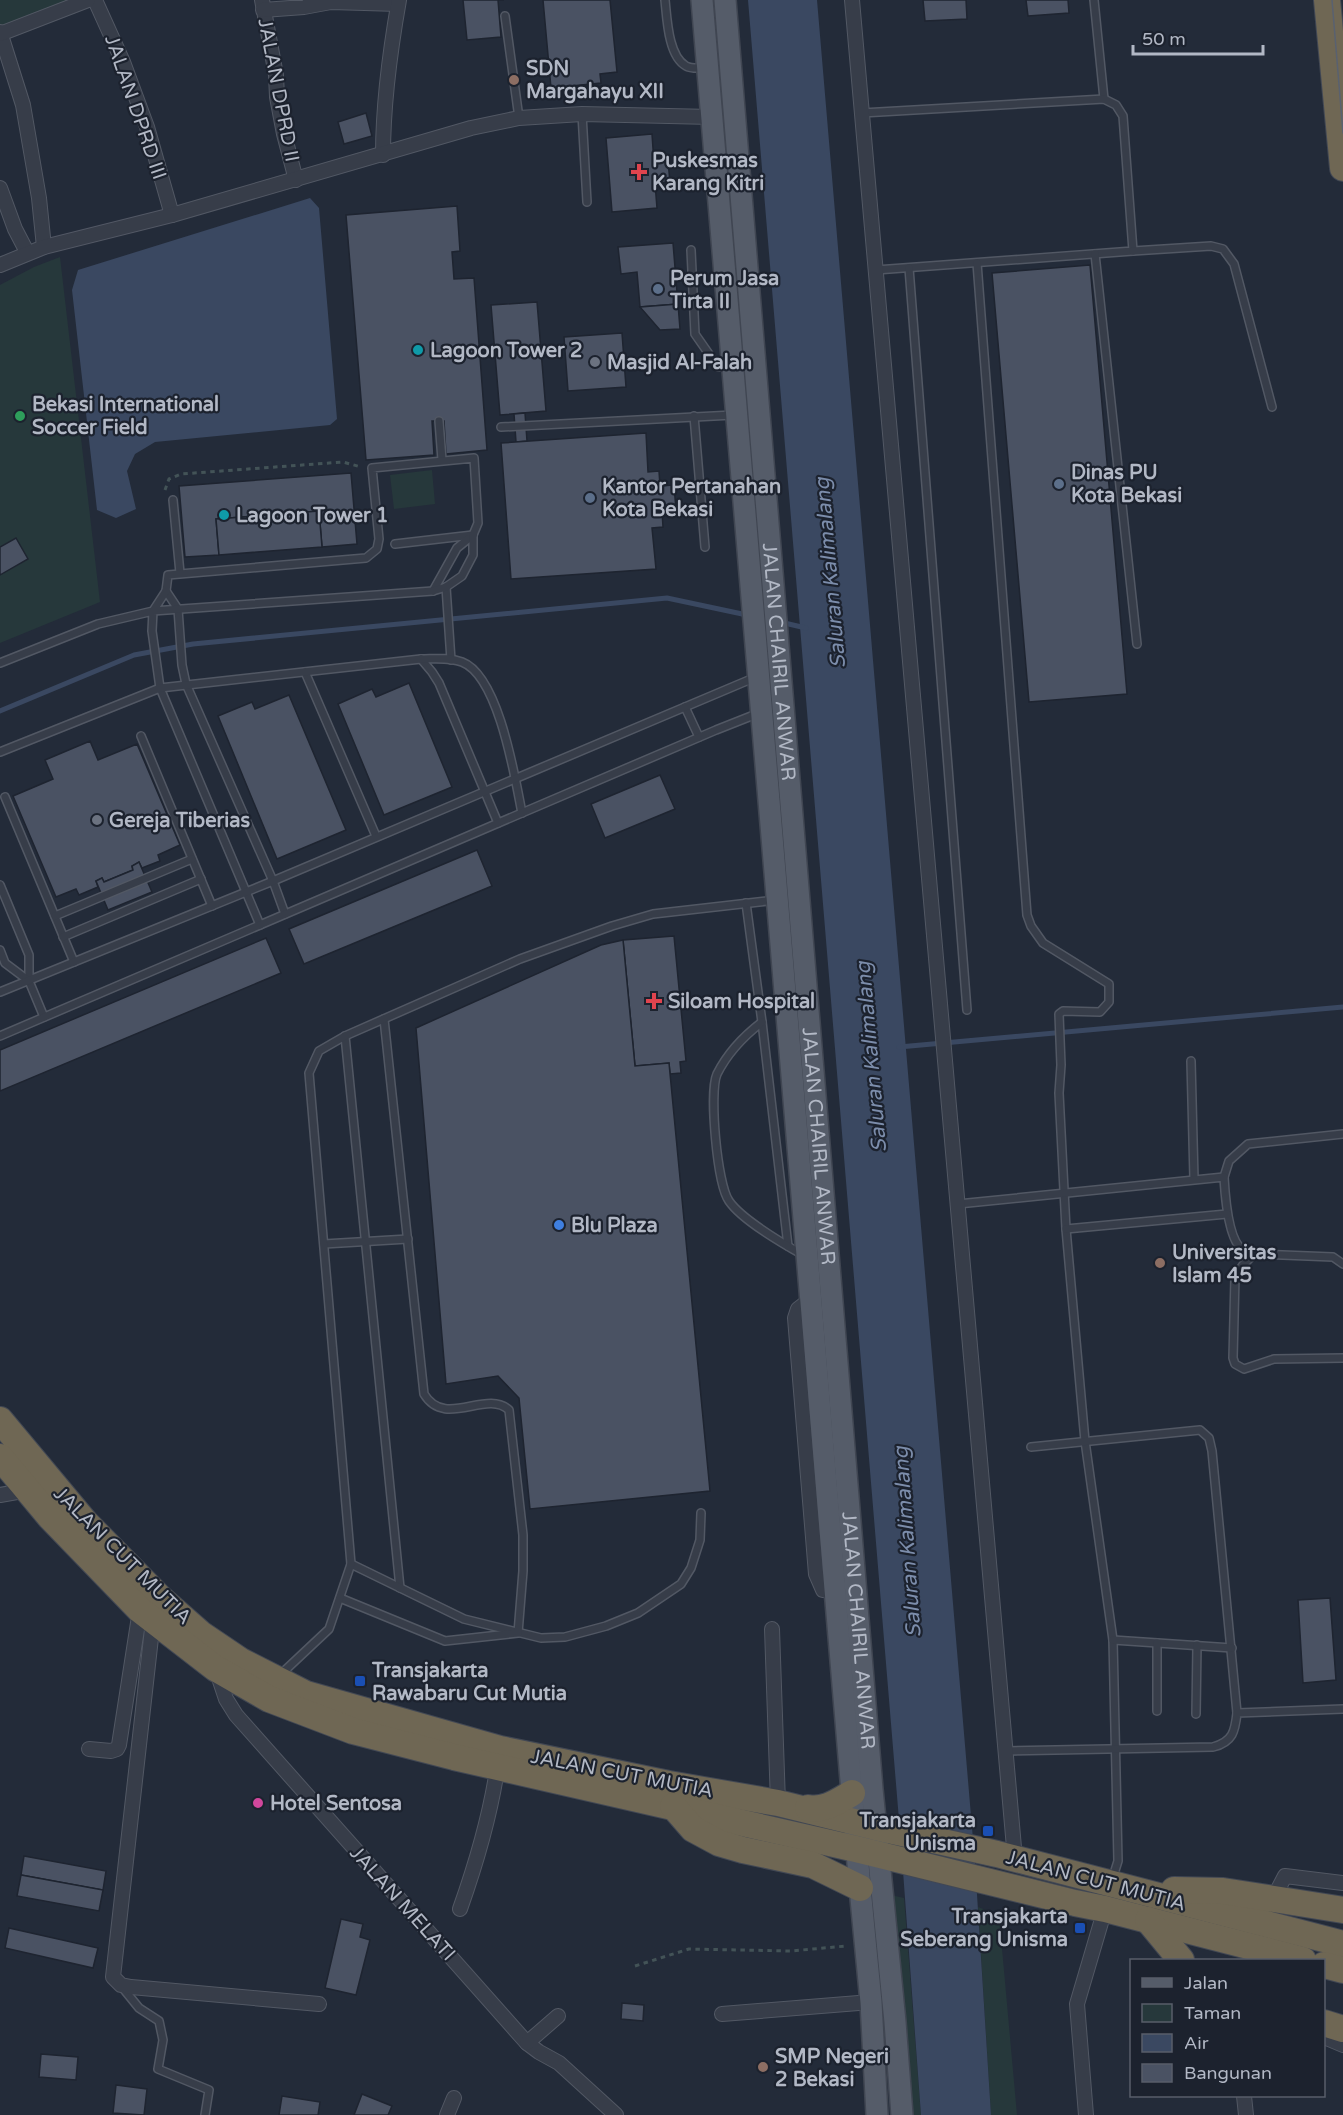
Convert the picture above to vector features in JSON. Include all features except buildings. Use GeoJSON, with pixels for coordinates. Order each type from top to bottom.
{"type":"FeatureCollection","features":[{"type":"Feature","properties":{"kind":"highway"},"geometry":{"type":"LineString","coordinates":[[1327,0],[1343,168]]}},
{"type":"Feature","properties":{"kind":"highway","name":"JALAN CUT MUTIA"},"geometry":{"type":"LineString","coordinates":[[0,1420],[85,1522],[160,1598],[201,1634],[241,1661],[306,1694],[499,1758],[673,1806],[1105,1909],[1299,1959]]}},
{"type":"Feature","properties":{"kind":"highway","name":"JALAN CUT MUTIA"},"geometry":{"type":"LineString","coordinates":[[0,1456],[50,1517],[146,1615],[215,1668],[269,1699],[353,1731],[499,1758],[778,1803],[1006,1857],[1343,1944]]}},
{"type":"Feature","properties":{"kind":"highway"},"geometry":{"type":"LineString","coordinates":[[778,1803],[816,1809],[830,1806],[852,1793]]}},
{"type":"Feature","properties":{"kind":"highway"},"geometry":{"type":"LineString","coordinates":[[673,1806],[693,1829],[719,1843],[813,1865],[860,1888]]}},
{"type":"Feature","properties":{"kind":"highway"},"geometry":{"type":"LineString","coordinates":[[1150,1894],[1175,1890],[1223,1891],[1343,1910]]}},
{"type":"Feature","properties":{"kind":"highway"},"geometry":{"type":"LineString","coordinates":[[1148,1920],[1180,1959]]}},
{"type":"Feature","properties":{"kind":"highway"},"geometry":{"type":"LineString","coordinates":[[1325,1966],[1343,1970]]}},
{"type":"Feature","properties":{"kind":"highway"},"geometry":{"type":"LineString","coordinates":[[1325,2024],[1343,2030]]}},
{"type":"Feature","properties":{"kind":"main road","name":"JALAN CHAIRIL ANWAR"},"geometry":{"type":"LineString","coordinates":[[702,0],[807,1258],[821,1298],[876,1827],[867,1852],[860,1888],[871,2002],[877,2115]]}},
{"type":"Feature","properties":{"kind":"main road","name":"JALAN CHAIRIL ANWAR"},"geometry":{"type":"LineString","coordinates":[[725,0],[798,898],[835,1591],[852,1793],[876,1827]]}},
{"type":"Feature","properties":{"kind":"main road"},"geometry":{"type":"LineString","coordinates":[[712,117],[734,117]]}},
{"type":"Feature","properties":{"kind":"main road"},"geometry":{"type":"LineString","coordinates":[[736,415],[758,413]]}},
{"type":"Feature","properties":{"kind":"main road"},"geometry":{"type":"LineString","coordinates":[[777,900],[798,898]]}},
{"type":"Feature","properties":{"kind":"main road","name":"JALAN CHAIRIL ANWAR"},"geometry":{"type":"LineString","coordinates":[[867,1852],[896,2022],[902,2115]]}},
{"type":"Feature","properties":{"kind":"street"},"geometry":{"type":"LineString","coordinates":[[44,247],[39,198],[25,115],[0,33],[88,0]]}},
{"type":"Feature","properties":{"kind":"street","name":"JALAN DPRD III"},"geometry":{"type":"LineString","coordinates":[[95,0],[123,62],[147,127],[172,215]]}},
{"type":"Feature","properties":{"kind":"street"},"geometry":{"type":"LineString","coordinates":[[852,0],[1007,1751],[1006,1857]]}},
{"type":"Feature","properties":{"kind":"street"},"geometry":{"type":"LineString","coordinates":[[263,5],[304,7],[331,1],[398,2],[388,71],[383,155]]}},
{"type":"Feature","properties":{"kind":"street","name":"JALAN DPRD II"},"geometry":{"type":"LineString","coordinates":[[263,5],[276,75],[277,97],[296,180]]}},
{"type":"Feature","properties":{"kind":"street"},"geometry":{"type":"LineString","coordinates":[[0,265],[27,252],[44,247],[172,215],[450,134],[519,118],[582,114],[712,117]]}},
{"type":"Feature","properties":{"kind":"street"},"geometry":{"type":"LineString","coordinates":[[0,188],[27,252]]}},
{"type":"Feature","properties":{"kind":"street"},"geometry":{"type":"LineString","coordinates":[[0,1495],[28,1490]]}},
{"type":"Feature","properties":{"kind":"street"},"geometry":{"type":"LineString","coordinates":[[89,1749],[111,1751],[117,1749],[119,1745],[146,1615]]}},
{"type":"Feature","properties":{"kind":"street"},"geometry":{"type":"LineString","coordinates":[[146,1615],[113,1977],[121,1985],[319,2004]]}},
{"type":"Feature","properties":{"kind":"street"},"geometry":{"type":"LineString","coordinates":[[772,1629],[778,1803]]}},
{"type":"Feature","properties":{"kind":"street","name":"JALAN MELATI"},"geometry":{"type":"LineString","coordinates":[[215,1668],[226,1699],[236,1715],[527,2043],[559,2063],[616,2115]]}},
{"type":"Feature","properties":{"kind":"street"},"geometry":{"type":"LineString","coordinates":[[460,1909],[477,1863],[499,1758]]}},
{"type":"Feature","properties":{"kind":"street"},"geometry":{"type":"LineString","coordinates":[[1273,1899],[1285,1876],[1343,1883]]}},
{"type":"Feature","properties":{"kind":"street"},"geometry":{"type":"LineString","coordinates":[[1086,2115],[1077,2004],[1105,1909]]}},
{"type":"Feature","properties":{"kind":"street"},"geometry":{"type":"LineString","coordinates":[[722,2014],[871,2002]]}},
{"type":"Feature","properties":{"kind":"street"},"geometry":{"type":"LineString","coordinates":[[527,2043],[558,2016]]}},
{"type":"Feature","properties":{"kind":"street"},"geometry":{"type":"LineString","coordinates":[[1325,2038],[1343,2045]]}},
{"type":"Feature","properties":{"kind":"street"},"geometry":{"type":"LineString","coordinates":[[1244,2097],[1246,2115]]}},
{"type":"Feature","properties":{"kind":"street"},"geometry":{"type":"LineString","coordinates":[[447,2115],[454,2098]]}},
{"type":"Feature","properties":{"kind":"lane"},"geometry":{"type":"LineString","coordinates":[[665,0],[668,26],[678,59],[688,67],[708,68]]}},
{"type":"Feature","properties":{"kind":"lane"},"geometry":{"type":"LineString","coordinates":[[1094,0],[1104,99]]}},
{"type":"Feature","properties":{"kind":"lane"},"geometry":{"type":"LineString","coordinates":[[505,16],[519,118]]}},
{"type":"Feature","properties":{"kind":"lane"},"geometry":{"type":"LineString","coordinates":[[862,113],[1104,99],[1116,105],[1124,116],[1133,251]]}},
{"type":"Feature","properties":{"kind":"lane"},"geometry":{"type":"LineString","coordinates":[[582,114],[587,202]]}},
{"type":"Feature","properties":{"kind":"lane"},"geometry":{"type":"LineString","coordinates":[[876,270],[1219,247],[1229,255],[1239,279],[1272,407]]}},
{"type":"Feature","properties":{"kind":"lane"},"geometry":{"type":"LineString","coordinates":[[691,250],[695,334],[718,367],[732,365]]}},
{"type":"Feature","properties":{"kind":"lane"},"geometry":{"type":"LineString","coordinates":[[1095,254],[1137,644]]}},
{"type":"Feature","properties":{"kind":"lane"},"geometry":{"type":"LineString","coordinates":[[977,263],[1027,915],[1031,926],[1043,943],[1109,984],[1109,1002],[1101,1012],[1063,1011],[1059,1014],[1059,1093],[1066,1229],[1085,1441],[1113,1640],[1118,1861],[1111,1884]]}},
{"type":"Feature","properties":{"kind":"lane"},"geometry":{"type":"LineString","coordinates":[[909,268],[967,1010]]}},
{"type":"Feature","properties":{"kind":"lane"},"geometry":{"type":"LineString","coordinates":[[501,427],[736,415]]}},
{"type":"Feature","properties":{"kind":"lane"},"geometry":{"type":"LineString","coordinates":[[694,416],[705,547]]}},
{"type":"Feature","properties":{"kind":"lane"},"geometry":{"type":"LineString","coordinates":[[439,421],[442,460]]}},
{"type":"Feature","properties":{"kind":"lane"},"geometry":{"type":"LineString","coordinates":[[0,663],[98,624],[153,611],[433,591],[446,586],[462,576],[473,555],[473,535],[478,523],[474,458],[372,468],[380,539],[377,549],[366,558],[168,574],[166,591],[153,611],[152,631],[160,688],[260,925]]}},
{"type":"Feature","properties":{"kind":"lane"},"geometry":{"type":"LineString","coordinates":[[169,499],[180,573]]}},
{"type":"Feature","properties":{"kind":"lane"},"geometry":{"type":"LineString","coordinates":[[395,544],[473,535]]}},
{"type":"Feature","properties":{"kind":"lane"},"geometry":{"type":"LineString","coordinates":[[433,591],[457,548],[473,535]]}},
{"type":"Feature","properties":{"kind":"lane"},"geometry":{"type":"LineString","coordinates":[[446,586],[451,660]]}},
{"type":"Feature","properties":{"kind":"lane"},"geometry":{"type":"LineString","coordinates":[[166,591],[178,609],[182,665],[186,684],[273,881],[285,914]]}},
{"type":"Feature","properties":{"kind":"lane"},"geometry":{"type":"LineString","coordinates":[[421,659],[439,683],[498,823]]}},
{"type":"Feature","properties":{"kind":"lane"},"geometry":{"type":"LineString","coordinates":[[0,752],[160,688],[421,659],[451,660],[463,662],[469,666],[484,684],[496,708],[503,727],[522,813]]}},
{"type":"Feature","properties":{"kind":"lane"},"geometry":{"type":"LineString","coordinates":[[305,672],[376,836]]}},
{"type":"Feature","properties":{"kind":"lane"},"geometry":{"type":"LineString","coordinates":[[0,992],[273,881],[758,676]]}},
{"type":"Feature","properties":{"kind":"lane"},"geometry":{"type":"LineString","coordinates":[[685,707],[699,737]]}},
{"type":"Feature","properties":{"kind":"lane"},"geometry":{"type":"LineString","coordinates":[[0,1036],[761,712]]}},
{"type":"Feature","properties":{"kind":"lane"},"geometry":{"type":"LineString","coordinates":[[141,736],[212,906]]}},
{"type":"Feature","properties":{"kind":"lane"},"geometry":{"type":"LineString","coordinates":[[5,797],[74,962]]}},
{"type":"Feature","properties":{"kind":"lane"},"geometry":{"type":"LineString","coordinates":[[55,916],[192,859]]}},
{"type":"Feature","properties":{"kind":"lane"},"geometry":{"type":"LineString","coordinates":[[63,937],[201,879]]}},
{"type":"Feature","properties":{"kind":"lane"},"geometry":{"type":"LineString","coordinates":[[0,885],[29,955],[29,981],[44,1017]]}},
{"type":"Feature","properties":{"kind":"lane"},"geometry":{"type":"LineString","coordinates":[[276,1679],[329,1629],[351,1564],[309,1073],[319,1051],[345,1036],[520,959],[612,926],[653,914],[777,900]]}},
{"type":"Feature","properties":{"kind":"lane"},"geometry":{"type":"LineString","coordinates":[[746,903],[788,1246]]}},
{"type":"Feature","properties":{"kind":"lane"},"geometry":{"type":"LineString","coordinates":[[0,950],[5,963],[29,981]]}},
{"type":"Feature","properties":{"kind":"lane"},"geometry":{"type":"LineString","coordinates":[[384,1019],[424,1394],[432,1406],[443,1409],[490,1404],[504,1406],[509,1410],[523,1535],[523,1571],[518,1633]]}},
{"type":"Feature","properties":{"kind":"lane"},"geometry":{"type":"LineString","coordinates":[[762,1022],[744,1038],[717,1075],[713,1090],[720,1180],[728,1200],[741,1215],[807,1258]]}},
{"type":"Feature","properties":{"kind":"lane"},"geometry":{"type":"LineString","coordinates":[[345,1036],[400,1588]]}},
{"type":"Feature","properties":{"kind":"lane"},"geometry":{"type":"LineString","coordinates":[[1191,1061],[1194,1179]]}},
{"type":"Feature","properties":{"kind":"lane"},"geometry":{"type":"LineString","coordinates":[[1343,1134],[1248,1144],[1228,1161],[1224,1178],[1227,1214],[1243,1251],[1254,1254],[1333,1257],[1343,1264]]}},
{"type":"Feature","properties":{"kind":"lane"},"geometry":{"type":"LineString","coordinates":[[958,1204],[1194,1179],[1224,1178]]}},
{"type":"Feature","properties":{"kind":"lane"},"geometry":{"type":"LineString","coordinates":[[1066,1229],[1227,1214]]}},
{"type":"Feature","properties":{"kind":"lane"},"geometry":{"type":"LineString","coordinates":[[324,1244],[408,1239]]}},
{"type":"Feature","properties":{"kind":"lane"},"geometry":{"type":"LineString","coordinates":[[1254,1254],[1235,1277],[1233,1359],[1235,1364],[1244,1369],[1274,1359],[1343,1358]]}},
{"type":"Feature","properties":{"kind":"lane"},"geometry":{"type":"LineString","coordinates":[[1007,1751],[1213,1747],[1230,1740],[1235,1731],[1237,1713],[1209,1438],[1200,1431],[1031,1447]]}},
{"type":"Feature","properties":{"kind":"lane"},"geometry":{"type":"LineString","coordinates":[[351,1564],[464,1619],[541,1638],[566,1637],[606,1626],[638,1613],[681,1584],[691,1568],[700,1540],[701,1513]]}},
{"type":"Feature","properties":{"kind":"lane"},"geometry":{"type":"LineString","coordinates":[[340,1598],[445,1641],[518,1633]]}},
{"type":"Feature","properties":{"kind":"lane"},"geometry":{"type":"LineString","coordinates":[[1113,1640],[1232,1647]]}},
{"type":"Feature","properties":{"kind":"lane"},"geometry":{"type":"LineString","coordinates":[[1156,1711],[1158,1643]]}},
{"type":"Feature","properties":{"kind":"lane"},"geometry":{"type":"LineString","coordinates":[[1196,1714],[1197,1645]]}},
{"type":"Feature","properties":{"kind":"lane"},"geometry":{"type":"LineString","coordinates":[[1237,1713],[1343,1709]]}},
{"type":"Feature","properties":{"kind":"lane"},"geometry":{"type":"LineString","coordinates":[[121,1985],[139,2008],[159,2020],[163,2040],[158,2069],[209,2090],[205,2115]]}},
{"type":"Feature","properties":{"kind":"path"},"geometry":{"type":"LineString","coordinates":[[169,499],[167,482],[181,474],[343,462],[356,467]]}},
{"type":"Feature","properties":{"kind":"path"},"geometry":{"type":"LineString","coordinates":[[635,1966],[688,1949],[791,1951],[866,1944]]}},
{"type":"Feature","properties":{"kind":"green space"},"geometry":{"type":"Polygon","coordinates":[[[0,0],[88,0],[0,34],[0,0]]]}},
{"type":"Feature","properties":{"kind":"green space"},"geometry":{"type":"Polygon","coordinates":[[[60,257],[100,602],[0,643],[0,285],[34,267],[60,257]]]}},
{"type":"Feature","properties":{"kind":"green space"},"geometry":{"type":"Polygon","coordinates":[[[432,470],[435,504],[394,509],[390,475],[432,470]]]}},
{"type":"Feature","properties":{"kind":"green space"},"geometry":{"type":"Polygon","coordinates":[[[882,1893],[904,1898],[921,2115],[902,2115],[882,1893]]]}},
{"type":"Feature","properties":{"kind":"green space"},"geometry":{"type":"Polygon","coordinates":[[[978,1907],[999,1915],[1017,2115],[991,2115],[978,1907]]]}},
{"type":"Feature","properties":{"kind":"water","name":"Saluran Kalimalang"},"geometry":{"type":"Polygon","coordinates":[[[748,0],[817,0],[975,1863],[991,2115],[921,2115],[901,1844],[748,0]]]}},
{"type":"Feature","properties":{"kind":"water"},"geometry":{"type":"Polygon","coordinates":[[[310,198],[319,208],[337,419],[330,425],[155,442],[135,454],[127,471],[136,509],[116,518],[97,510],[72,290],[78,270],[310,198]]]}},
{"type":"Feature","properties":{"kind":"waterway"},"geometry":{"type":"LineString","coordinates":[[0,711],[134,655],[193,644],[667,598],[747,615]]}},
{"type":"Feature","properties":{"kind":"waterway"},"geometry":{"type":"LineString","coordinates":[[780,622],[806,628]]}},
{"type":"Feature","properties":{"kind":"waterway"},"geometry":{"type":"LineString","coordinates":[[899,1047],[1343,1007]]}},
{"type":"Feature","properties":{"kind":"tram line"},"geometry":{"type":"LineString","coordinates":[[1332,0],[1343,133]]}},
{"type":"Feature","properties":{"kind":"place","name":"SDN Margahayu XII"},"geometry":{"type":"Point","coordinates":[514,80]}},
{"type":"Feature","properties":{"kind":"place","name":"Puskesmas Karang Kitri"},"geometry":{"type":"Point","coordinates":[639,172]}},
{"type":"Feature","properties":{"kind":"place","name":"Perum Jasa Tirta II"},"geometry":{"type":"Point","coordinates":[658,289]}},
{"type":"Feature","properties":{"kind":"place","name":"Lagoon Tower 2"},"geometry":{"type":"Point","coordinates":[418,350]}},
{"type":"Feature","properties":{"kind":"place","name":"Masjid Al-Falah"},"geometry":{"type":"Point","coordinates":[595,362]}},
{"type":"Feature","properties":{"kind":"place","name":"Bekasi International Soccer Field"},"geometry":{"type":"Point","coordinates":[20,416]}},
{"type":"Feature","properties":{"kind":"place","name":"Dinas PU Kota Bekasi"},"geometry":{"type":"Point","coordinates":[1059,484]}},
{"type":"Feature","properties":{"kind":"place","name":"Kantor Pertanahan Kota Bekasi"},"geometry":{"type":"Point","coordinates":[590,498]}},
{"type":"Feature","properties":{"kind":"place","name":"Lagoon Tower 1"},"geometry":{"type":"Point","coordinates":[224,515]}},
{"type":"Feature","properties":{"kind":"place","name":"Gereja Tiberias"},"geometry":{"type":"Point","coordinates":[97,820]}},
{"type":"Feature","properties":{"kind":"place","name":"Siloam Hospital"},"geometry":{"type":"Point","coordinates":[654,1001]}},
{"type":"Feature","properties":{"kind":"place","name":"Blu Plaza"},"geometry":{"type":"Point","coordinates":[559,1225]}},
{"type":"Feature","properties":{"kind":"place","name":"Universitas Islam 45"},"geometry":{"type":"Point","coordinates":[1160,1263]}},
{"type":"Feature","properties":{"kind":"place","name":"Transjakarta Rawabaru Cut Mutia"},"geometry":{"type":"Point","coordinates":[360,1681]}},
{"type":"Feature","properties":{"kind":"place","name":"Hotel Sentosa"},"geometry":{"type":"Point","coordinates":[258,1803]}},
{"type":"Feature","properties":{"kind":"place","name":"Transjakarta Unisma"},"geometry":{"type":"Point","coordinates":[988,1831]}},
{"type":"Feature","properties":{"kind":"place","name":"Transjakarta Seberang Unisma"},"geometry":{"type":"Point","coordinates":[1080,1928]}},
{"type":"Feature","properties":{"kind":"place","name":"SMP Negeri 2 Bekasi"},"geometry":{"type":"Point","coordinates":[763,2067]}}]}
